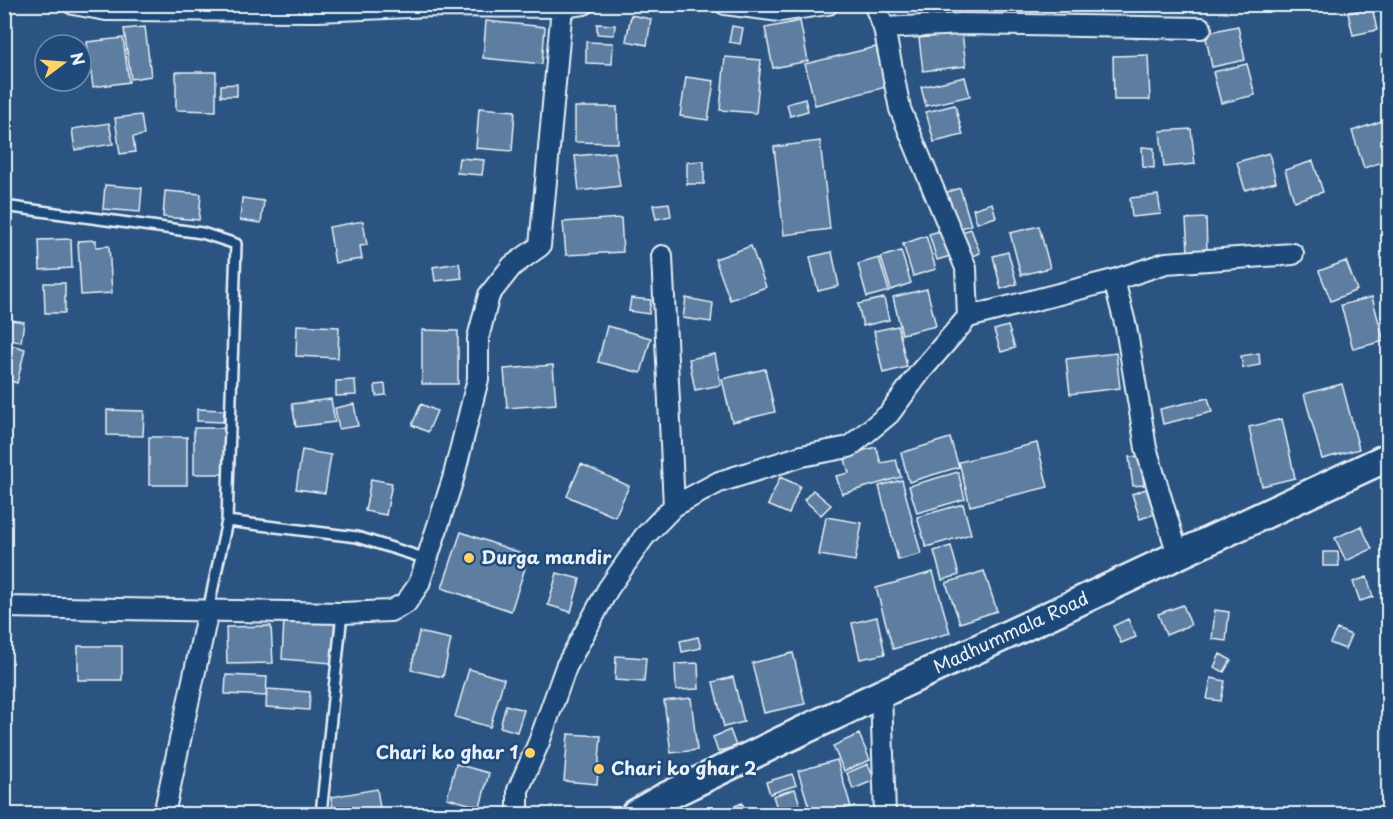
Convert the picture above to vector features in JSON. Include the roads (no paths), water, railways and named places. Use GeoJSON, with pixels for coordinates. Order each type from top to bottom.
{"type":"FeatureCollection","features":[{"type":"Feature","properties":{"kind":"street"},"geometry":{"type":"LineString","coordinates":[[73,4],[106,10],[317,11],[432,6],[562,8],[584,4]]}},
{"type":"Feature","properties":{"kind":"street"},"geometry":{"type":"LineString","coordinates":[[725,4],[780,11],[828,4]]}},
{"type":"Feature","properties":{"kind":"street"},"geometry":{"type":"LineString","coordinates":[[874,4],[884,28],[900,109],[966,268],[968,317]]}},
{"type":"Feature","properties":{"kind":"street"},"geometry":{"type":"LineString","coordinates":[[4,607],[342,613],[390,611],[406,603],[419,584],[453,479],[478,379],[478,338],[489,295],[512,266],[540,246],[562,8]]}},
{"type":"Feature","properties":{"kind":"street"},"geometry":{"type":"LineString","coordinates":[[884,28],[973,24],[1201,28]]}},
{"type":"Feature","properties":{"kind":"street"},"geometry":{"type":"LineString","coordinates":[[518,814],[518,790],[566,667],[608,589],[644,537],[674,506],[719,482],[802,456],[849,447],[889,414],[921,371],[968,317],[1114,280],[1166,263],[1293,254]]}},
{"type":"Feature","properties":{"kind":"street"},"geometry":{"type":"LineString","coordinates":[[662,256],[674,506]]}},
{"type":"Feature","properties":{"kind":"street"},"geometry":{"type":"LineString","coordinates":[[1114,280],[1126,327],[1146,448],[1178,555]]}},
{"type":"Feature","properties":{"kind":"street","name":"Madhummala Road"},"geometry":{"type":"LineString","coordinates":[[635,814],[665,806],[881,694],[1389,457]]}},
{"type":"Feature","properties":{"kind":"street"},"geometry":{"type":"LineString","coordinates":[[164,814],[208,611]]}},
{"type":"Feature","properties":{"kind":"street"},"geometry":{"type":"LineString","coordinates":[[881,694],[885,814]]}},
{"type":"Feature","properties":{"kind":"lane"},"geometry":{"type":"LineString","coordinates":[[4,206],[202,233],[236,244],[227,521],[208,611]]}},
{"type":"Feature","properties":{"kind":"lane"},"geometry":{"type":"LineString","coordinates":[[227,521],[357,537],[427,559]]}},
{"type":"Feature","properties":{"kind":"lane"},"geometry":{"type":"LineString","coordinates":[[321,814],[342,613]]}},
{"type":"Feature","properties":{"kind":"place","name":"Durga mandir"},"geometry":{"type":"Point","coordinates":[469,558]}},
{"type":"Feature","properties":{"kind":"place","name":"Chari ko ghar 1"},"geometry":{"type":"Point","coordinates":[530,753]}},
{"type":"Feature","properties":{"kind":"place","name":"Chari ko ghar 2"},"geometry":{"type":"Point","coordinates":[599,769]}}]}
